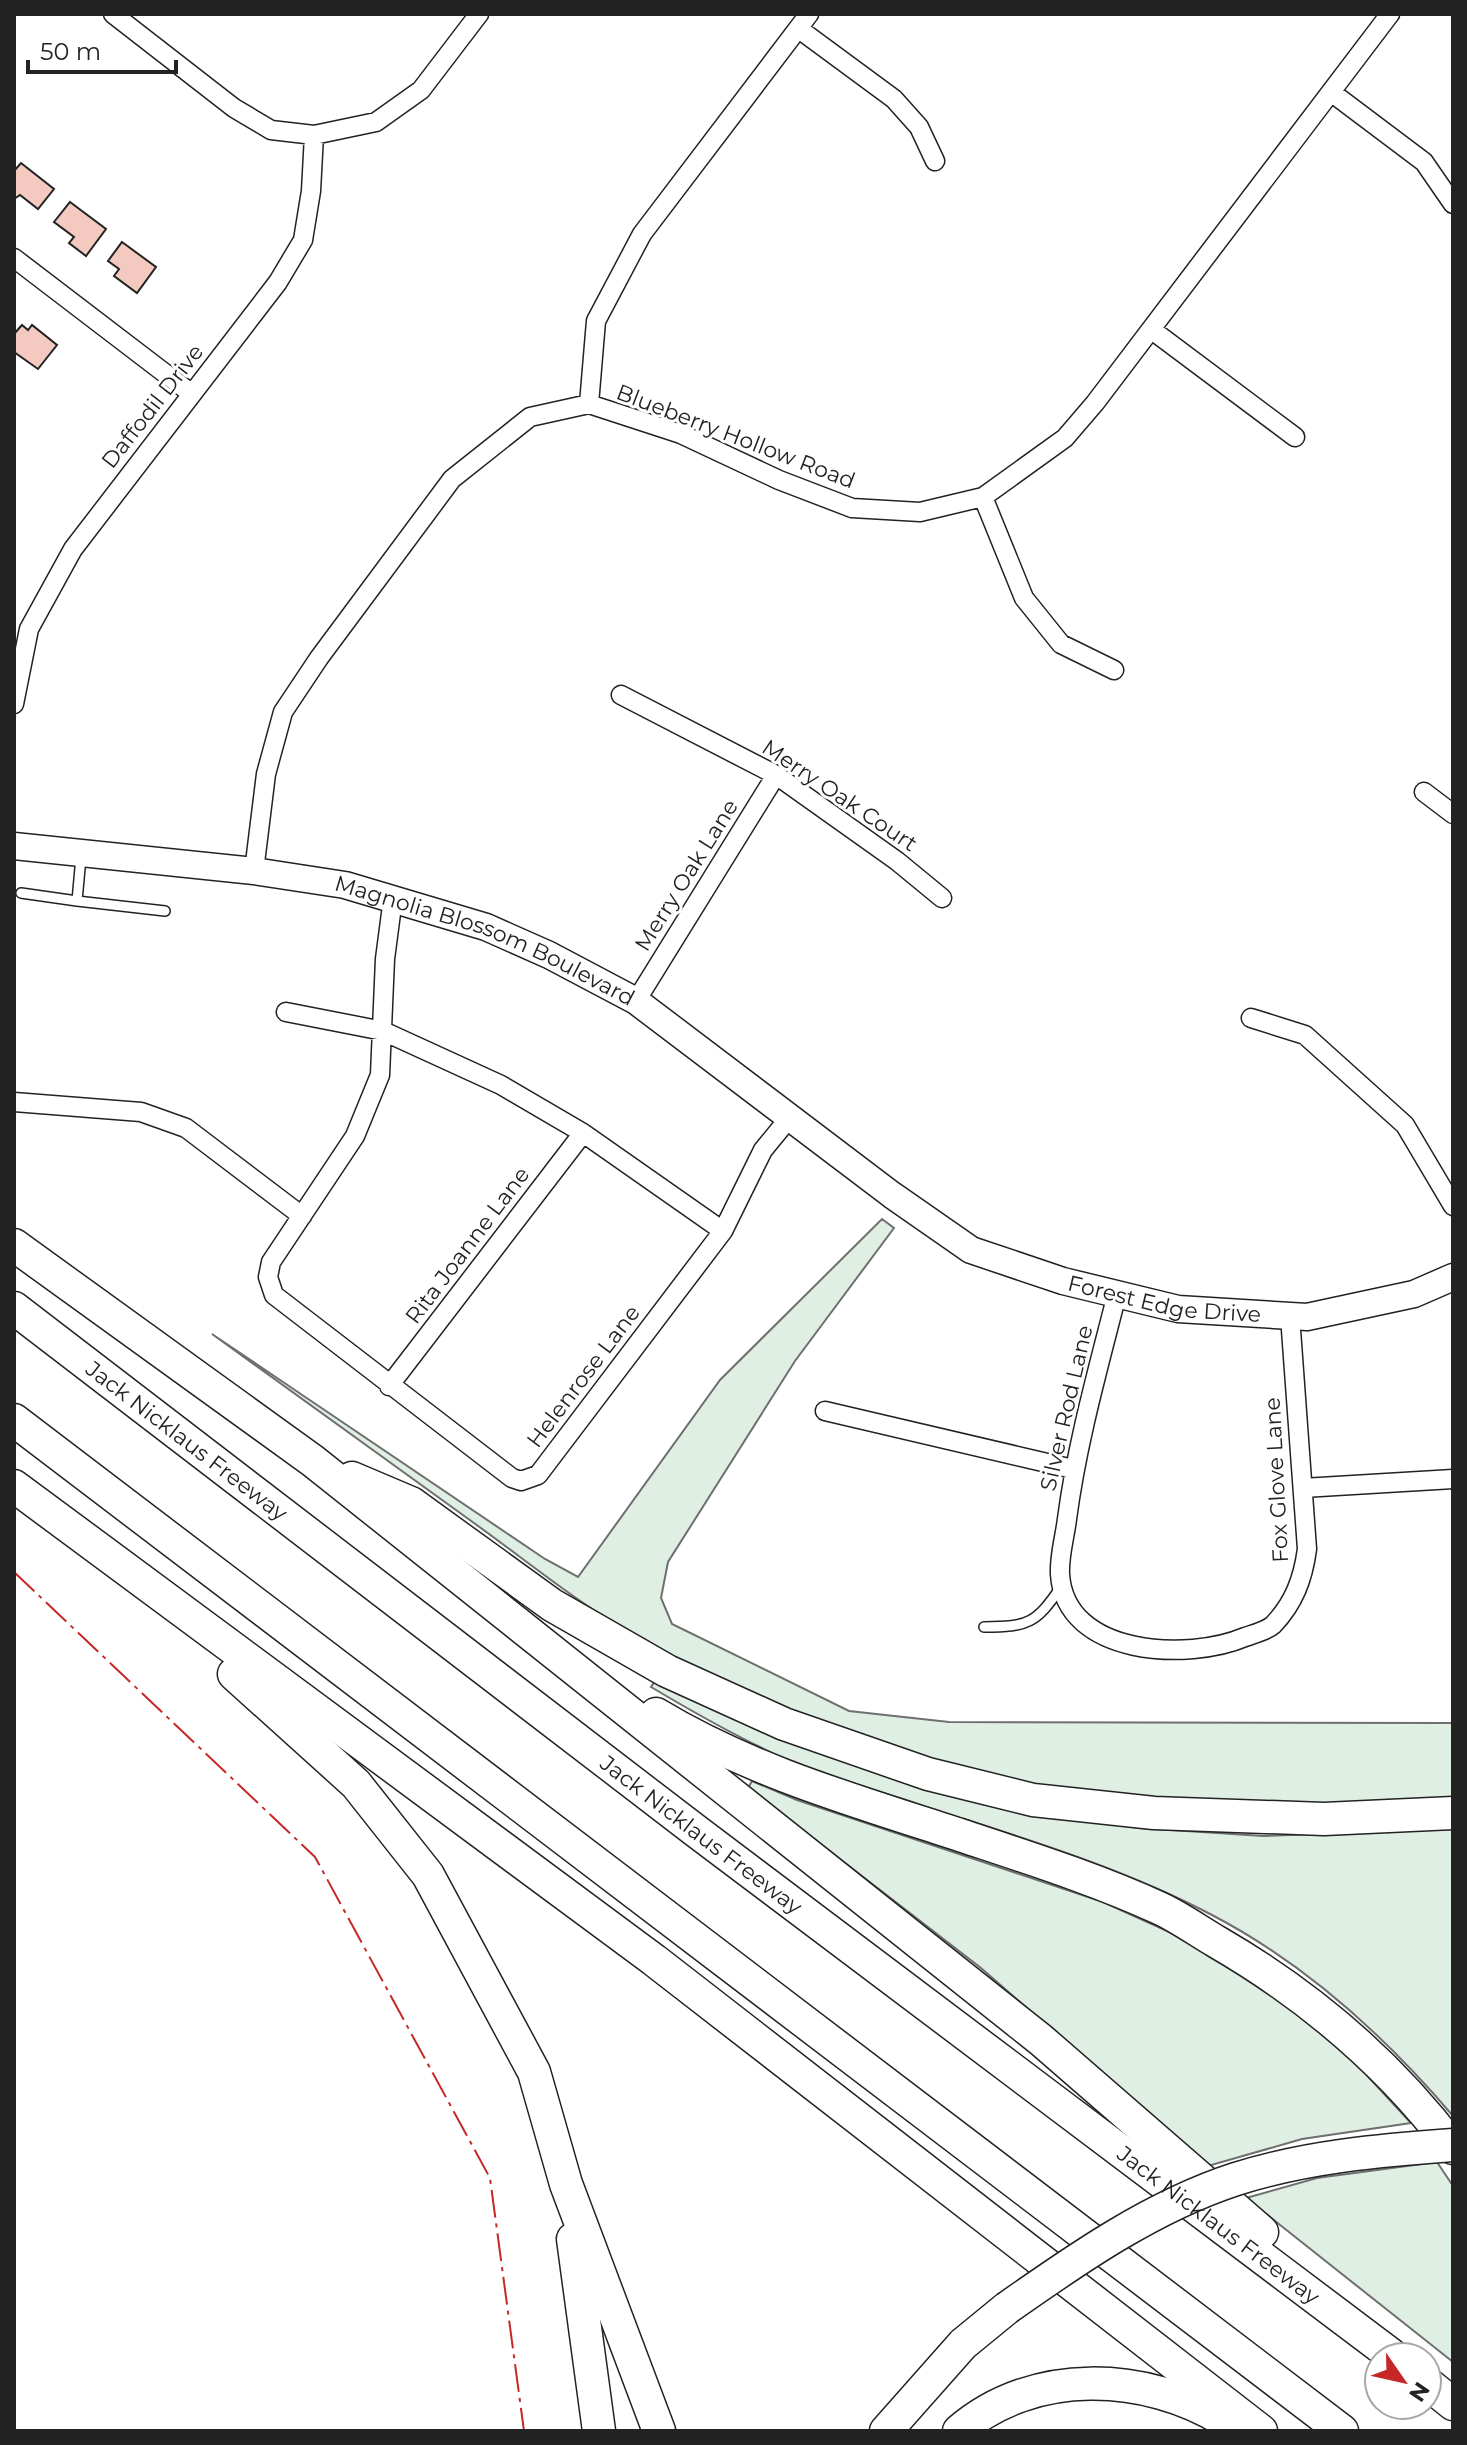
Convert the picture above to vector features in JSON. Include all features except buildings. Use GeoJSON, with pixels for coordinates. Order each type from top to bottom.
{"type":"FeatureCollection","features":[{"type":"Feature","properties":{"kind":"highway"},"geometry":{"type":"LineString","coordinates":[[14,1245],[313,1461],[1041,2040],[1262,2232],[1351,2323]]}},
{"type":"Feature","properties":{"kind":"highway","name":"Jack Nicklaus Freeway"},"geometry":{"type":"LineString","coordinates":[[14,1308],[696,1831],[1374,2341]]}},
{"type":"Feature","properties":{"kind":"highway"},"geometry":{"type":"LineString","coordinates":[[14,1420],[1342,2431]]}},
{"type":"Feature","properties":{"kind":"highway"},"geometry":{"type":"LineString","coordinates":[[313,1461],[411,1503],[552,1605],[667,1671],[784,1724],[928,1774],[1033,1800],[1154,1813],[1324,1819],[1453,1813]]}},
{"type":"Feature","properties":{"kind":"highway"},"geometry":{"type":"LineString","coordinates":[[14,1486],[654,1960],[1261,2431]]}},
{"type":"Feature","properties":{"kind":"highway"},"geometry":{"type":"LineString","coordinates":[[14,1495],[265,1700],[356,1784],[428,1875],[534,2072],[566,2184],[659,2431]]}},
{"type":"Feature","properties":{"kind":"highway"},"geometry":{"type":"LineString","coordinates":[[543,1646],[686,1732],[821,1791],[961,1836],[1160,1909],[1300,1996],[1361,2043],[1419,2103],[1453,2146]]}},
{"type":"Feature","properties":{"kind":"highway"},"geometry":{"type":"LineString","coordinates":[[886,2431],[945,2362],[1007,2308],[1134,2225],[1235,2179],[1322,2159],[1453,2146]]}},
{"type":"Feature","properties":{"kind":"highway"},"geometry":{"type":"LineString","coordinates":[[566,2184],[599,2431]]}},
{"type":"Feature","properties":{"kind":"highway"},"geometry":{"type":"LineString","coordinates":[[959,2431],[980,2416],[1018,2397],[1071,2384],[1099,2383],[1175,2396],[1205,2409],[1241,2431]]}},
{"type":"Feature","properties":{"kind":"street"},"geometry":{"type":"LineString","coordinates":[[113,14],[246,115],[271,130],[314,135],[376,122],[421,90],[479,14]]}},
{"type":"Feature","properties":{"kind":"street","name":"Blueberry Hollow Road"},"geometry":{"type":"LineString","coordinates":[[254,871],[266,774],[283,712],[319,658],[452,479],[530,417],[589,404],[681,434],[779,480],[852,508],[920,512],[983,497],[1065,438],[1152,330],[1390,14]]}},
{"type":"Feature","properties":{"kind":"street"},"geometry":{"type":"LineString","coordinates":[[589,404],[596,321],[642,234],[804,22],[894,99],[919,127],[935,161]]}},
{"type":"Feature","properties":{"kind":"street"},"geometry":{"type":"LineString","coordinates":[[1331,92],[1424,162],[1453,204]]}},
{"type":"Feature","properties":{"kind":"street","name":"Daffodil Drive"},"geometry":{"type":"LineString","coordinates":[[14,704],[29,629],[73,549],[278,282],[303,240],[311,191],[314,135]]}},
{"type":"Feature","properties":{"kind":"street"},"geometry":{"type":"LineString","coordinates":[[14,258],[192,394]]}},
{"type":"Feature","properties":{"kind":"street"},"geometry":{"type":"LineString","coordinates":[[1152,330],[1295,437]]}},
{"type":"Feature","properties":{"kind":"street"},"geometry":{"type":"LineString","coordinates":[[983,497],[1024,598],[1061,644],[1114,670]]}},
{"type":"Feature","properties":{"kind":"street","name":"Merry Oak Court"},"geometry":{"type":"LineString","coordinates":[[621,695],[776,775],[897,861],[942,898]]}},
{"type":"Feature","properties":{"kind":"street","name":"Merry Oak Lane"},"geometry":{"type":"LineString","coordinates":[[636,1001],[776,775]]}},
{"type":"Feature","properties":{"kind":"street"},"geometry":{"type":"LineString","coordinates":[[1424,792],[1453,814]]}},
{"type":"Feature","properties":{"kind":"street","name":"Magnolia Blossom Boulevard"},"geometry":{"type":"LineString","coordinates":[[14,846],[254,871],[345,885],[486,927],[549,955],[636,1001],[892,1195]]}},
{"type":"Feature","properties":{"kind":"street"},"geometry":{"type":"LineString","coordinates":[[14,1102],[141,1112],[186,1128],[302,1216],[355,1136],[380,1075],[385,959],[393,898]]}},
{"type":"Feature","properties":{"kind":"street"},"geometry":{"type":"LineString","coordinates":[[286,1012],[383,1031],[501,1085],[583,1133],[723,1231]]}},
{"type":"Feature","properties":{"kind":"street"},"geometry":{"type":"LineString","coordinates":[[1251,1018],[1305,1035],[1405,1125],[1453,1206]]}},
{"type":"Feature","properties":{"kind":"street","name":"Helenrose Lane"},"geometry":{"type":"LineString","coordinates":[[302,1216],[271,1262],[268,1285],[274,1295],[512,1478],[530,1480],[538,1475],[723,1231],[763,1150],[790,1117]]}},
{"type":"Feature","properties":{"kind":"street","name":"Rita Joanne Lane"},"geometry":{"type":"LineString","coordinates":[[389,1386],[583,1133]]}},
{"type":"Feature","properties":{"kind":"street","name":"Forest Edge Drive"},"geometry":{"type":"LineString","coordinates":[[892,1195],[971,1250],[1063,1281],[1178,1309],[1307,1317],[1414,1294],[1453,1277]]}},
{"type":"Feature","properties":{"kind":"street","name":"Silver Rod Lane"},"geometry":{"type":"LineString","coordinates":[[1117,1294],[1073,1469],[1060,1575],[1070,1605],[1092,1630],[1119,1644],[1150,1648],[1222,1647]]}},
{"type":"Feature","properties":{"kind":"street","name":"Fox Glove Lane"},"geometry":{"type":"LineString","coordinates":[[1222,1647],[1271,1627],[1302,1584],[1307,1549],[1290,1316]]}},
{"type":"Feature","properties":{"kind":"street"},"geometry":{"type":"LineString","coordinates":[[825,1411],[1073,1469]]}},
{"type":"Feature","properties":{"kind":"street"},"geometry":{"type":"LineString","coordinates":[[1303,1488],[1453,1479]]}},
{"type":"Feature","properties":{"kind":"lane"},"geometry":{"type":"LineString","coordinates":[[77,901],[82,853]]}},
{"type":"Feature","properties":{"kind":"lane"},"geometry":{"type":"LineString","coordinates":[[21,893],[165,911]]}},
{"type":"Feature","properties":{"kind":"lane"},"geometry":{"type":"LineString","coordinates":[[984,1627],[1030,1622],[1042,1615],[1063,1584]]}},
{"type":"Feature","properties":{"kind":"green space"},"geometry":{"type":"Polygon","coordinates":[[[882,1219],[894,1228],[795,1361],[668,1562],[661,1598],[672,1624],[849,1711],[949,1722],[1453,1723],[1453,1804],[1268,1807],[1175,1803],[1082,1794],[963,1771],[846,1735],[732,1687],[606,1618],[212,1334],[545,1559],[578,1577],[720,1380],[882,1219]]]}},
{"type":"Feature","properties":{"kind":"green space"},"geometry":{"type":"Polygon","coordinates":[[[656,1679],[1059,1817],[1140,1828],[1263,1836],[1453,1829],[1453,2116],[1372,2030],[1312,1979],[1247,1934],[1174,1896],[1097,1864],[779,1756],[651,1687],[656,1679]]]}},
{"type":"Feature","properties":{"kind":"green space"},"geometry":{"type":"Polygon","coordinates":[[[752,1781],[797,1800],[1103,1902],[1196,1944],[1307,2020],[1349,2056],[1411,2123],[1302,2139],[1208,2166],[981,1968],[748,1788],[752,1781]]]}},
{"type":"Feature","properties":{"kind":"green space"},"geometry":{"type":"Polygon","coordinates":[[[1437,2162],[1453,2186],[1453,2362],[1443,2354],[1443,2341],[1426,2341],[1246,2198],[1317,2178],[1437,2162]]]}},
{"type":"Feature","properties":{"kind":"power"},"geometry":{"type":"LineString","coordinates":[[14,1572],[315,1857],[490,2178],[524,2431]]}}]}
